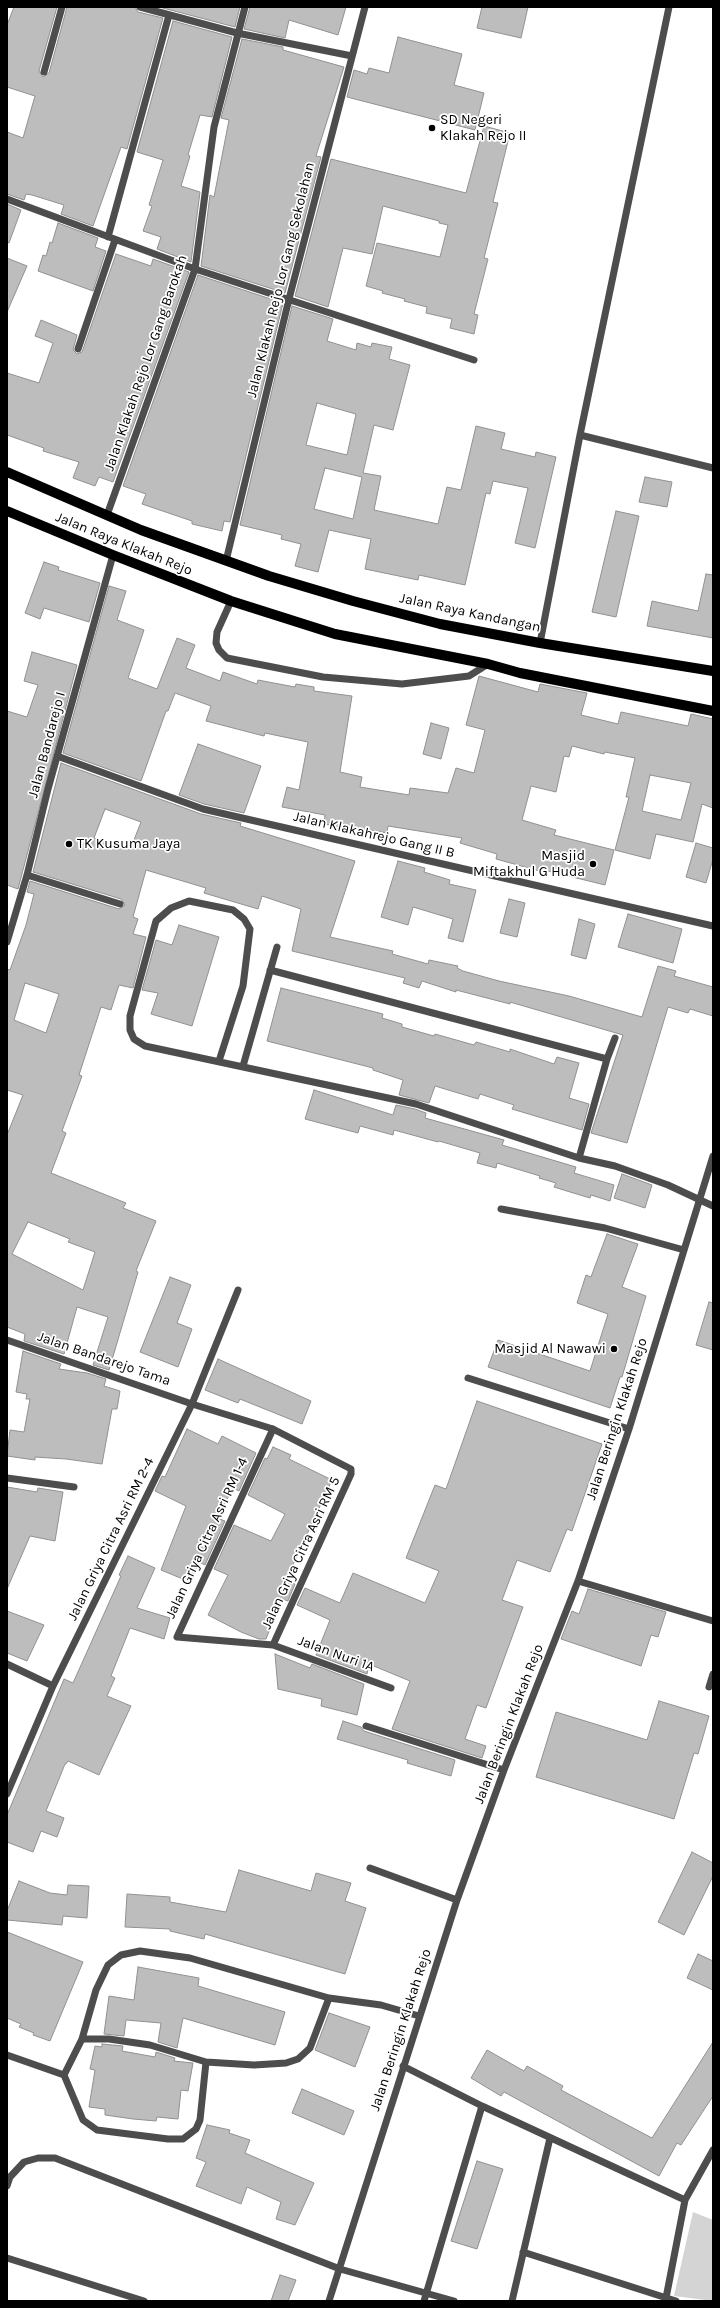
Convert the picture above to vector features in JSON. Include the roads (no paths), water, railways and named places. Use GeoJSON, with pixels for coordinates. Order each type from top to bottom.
{"type":"FeatureCollection","features":[{"type":"Feature","properties":{"kind":"main road","name":"Jalan Raya Klakah Rejo"},"geometry":{"type":"LineString","coordinates":[[7,472],[107,515],[226,561]]}},
{"type":"Feature","properties":{"kind":"main road","name":"Jalan Raya Klakah Rejo"},"geometry":{"type":"LineString","coordinates":[[7,511],[113,555],[231,601]]}},
{"type":"Feature","properties":{"kind":"main road","name":"Jalan Raya Kandangan"},"geometry":{"type":"LineString","coordinates":[[226,561],[354,601],[440,624],[540,643],[713,672]]}},
{"type":"Feature","properties":{"kind":"main road"},"geometry":{"type":"LineString","coordinates":[[231,601],[335,634],[488,664],[520,673],[713,711]]}},
{"type":"Feature","properties":{"kind":"street"},"geometry":{"type":"LineString","coordinates":[[44,72],[62,7]]}},
{"type":"Feature","properties":{"kind":"street"},"geometry":{"type":"LineString","coordinates":[[140,7],[237,33],[352,56]]}},
{"type":"Feature","properties":{"kind":"street","name":"Jalan Klakah Rejo Lor Gang Barokah"},"geometry":{"type":"LineString","coordinates":[[107,515],[195,269],[205,208],[214,127],[237,33],[245,7]]}},
{"type":"Feature","properties":{"kind":"street","name":"Jalan Klakah Rejo Lor Gang Sekolahan"},"geometry":{"type":"LineString","coordinates":[[226,561],[290,299],[365,7]]}},
{"type":"Feature","properties":{"kind":"street"},"geometry":{"type":"LineString","coordinates":[[540,643],[580,435],[669,7]]}},
{"type":"Feature","properties":{"kind":"street"},"geometry":{"type":"LineString","coordinates":[[108,237],[169,15]]}},
{"type":"Feature","properties":{"kind":"street"},"geometry":{"type":"LineString","coordinates":[[7,198],[195,269],[474,360]]}},
{"type":"Feature","properties":{"kind":"street"},"geometry":{"type":"LineString","coordinates":[[78,349],[115,240]]}},
{"type":"Feature","properties":{"kind":"street"},"geometry":{"type":"LineString","coordinates":[[580,435],[713,468]]}},
{"type":"Feature","properties":{"kind":"street","name":"Jalan Bandarejo I"},"geometry":{"type":"LineString","coordinates":[[7,942],[27,875],[57,756],[113,555]]}},
{"type":"Feature","properties":{"kind":"street"},"geometry":{"type":"LineString","coordinates":[[231,601],[217,632],[216,643],[219,650],[227,658],[323,677],[402,684],[469,676],[488,664]]}},
{"type":"Feature","properties":{"kind":"street","name":"Jalan Klakahrejo Gang II B"},"geometry":{"type":"LineString","coordinates":[[57,756],[203,809],[713,926]]}},
{"type":"Feature","properties":{"kind":"street"},"geometry":{"type":"LineString","coordinates":[[27,875],[120,904]]}},
{"type":"Feature","properties":{"kind":"street"},"geometry":{"type":"LineString","coordinates":[[218,1061],[244,986],[250,929],[244,919],[233,910],[189,901],[171,908],[156,921],[130,1016],[130,1030],[134,1039],[145,1046],[416,1104],[579,1158],[614,1166],[668,1185],[713,1206]]}},
{"type":"Feature","properties":{"kind":"street"},"geometry":{"type":"LineString","coordinates":[[243,1066],[277,947]]}},
{"type":"Feature","properties":{"kind":"street"},"geometry":{"type":"LineString","coordinates":[[270,970],[607,1060]]}},
{"type":"Feature","properties":{"kind":"street"},"geometry":{"type":"LineString","coordinates":[[579,1158],[614,1038]]}},
{"type":"Feature","properties":{"kind":"street","name":"Jalan Beringin Klakah Rejo"},"geometry":{"type":"LineString","coordinates":[[329,2301],[457,1900],[504,1770],[578,1581],[629,1429],[713,1156]]}},
{"type":"Feature","properties":{"kind":"street"},"geometry":{"type":"LineString","coordinates":[[501,1209],[605,1228],[684,1250]]}},
{"type":"Feature","properties":{"kind":"street","name":"Jalan Griya Citra Asri RM 2-4"},"geometry":{"type":"LineString","coordinates":[[7,1794],[53,1686],[192,1404],[238,1290]]}},
{"type":"Feature","properties":{"kind":"street","name":"Jalan Bandarejo Tama"},"geometry":{"type":"LineString","coordinates":[[7,1340],[192,1404],[273,1429],[349,1467],[351,1471]]}},
{"type":"Feature","properties":{"kind":"street"},"geometry":{"type":"LineString","coordinates":[[468,1378],[629,1429]]}},
{"type":"Feature","properties":{"kind":"street","name":"Jalan Griya Citra Asri RM 1-4"},"geometry":{"type":"LineString","coordinates":[[273,1429],[177,1635],[180,1638],[273,1645]]}},
{"type":"Feature","properties":{"kind":"street","name":"Jalan Griya Citra Asri RM 5"},"geometry":{"type":"LineString","coordinates":[[273,1645],[351,1471]]}},
{"type":"Feature","properties":{"kind":"street"},"geometry":{"type":"LineString","coordinates":[[7,1478],[74,1487]]}},
{"type":"Feature","properties":{"kind":"street"},"geometry":{"type":"LineString","coordinates":[[578,1581],[713,1621]]}},
{"type":"Feature","properties":{"kind":"street","name":"Jalan Nuri 1A"},"geometry":{"type":"LineString","coordinates":[[273,1645],[391,1688]]}},
{"type":"Feature","properties":{"kind":"street"},"geometry":{"type":"LineString","coordinates":[[7,1664],[53,1686]]}},
{"type":"Feature","properties":{"kind":"street"},"geometry":{"type":"LineString","coordinates":[[709,1686],[713,1674]]}},
{"type":"Feature","properties":{"kind":"street"},"geometry":{"type":"LineString","coordinates":[[366,1726],[504,1770]]}},
{"type":"Feature","properties":{"kind":"street"},"geometry":{"type":"LineString","coordinates":[[370,1868],[457,1900]]}},
{"type":"Feature","properties":{"kind":"street"},"geometry":{"type":"LineString","coordinates":[[64,2076],[82,2039],[96,1990],[108,1965],[121,1956],[140,1951],[190,1958],[329,1998],[381,2006],[419,2016]]}},
{"type":"Feature","properties":{"kind":"street"},"geometry":{"type":"LineString","coordinates":[[82,2039],[109,2039],[150,2045],[206,2062],[254,2065],[286,2063],[298,2059],[310,2048],[329,1998]]}},
{"type":"Feature","properties":{"kind":"street"},"geometry":{"type":"LineString","coordinates":[[7,2055],[64,2076],[83,2120],[97,2130],[133,2135],[183,2139],[196,2129],[200,2120],[206,2062]]}},
{"type":"Feature","properties":{"kind":"street"},"geometry":{"type":"LineString","coordinates":[[403,2066],[482,2106],[685,2200]]}},
{"type":"Feature","properties":{"kind":"street"},"geometry":{"type":"LineString","coordinates":[[424,2301],[482,2106]]}},
{"type":"Feature","properties":{"kind":"street"},"geometry":{"type":"LineString","coordinates":[[512,2301],[550,2138]]}},
{"type":"Feature","properties":{"kind":"street"},"geometry":{"type":"LineString","coordinates":[[666,2298],[685,2200],[713,2150]]}},
{"type":"Feature","properties":{"kind":"street"},"geometry":{"type":"LineString","coordinates":[[7,2186],[10,2177],[24,2162],[38,2158],[55,2158],[340,2269],[454,2301]]}},
{"type":"Feature","properties":{"kind":"street"},"geometry":{"type":"LineString","coordinates":[[523,2252],[676,2301]]}},
{"type":"Feature","properties":{"kind":"street"},"geometry":{"type":"LineString","coordinates":[[7,2258],[144,2301]]}},
{"type":"Feature","properties":{"kind":"place","name":"SD Negeri Klakah Rejo II"},"geometry":{"type":"Point","coordinates":[432,128]}},
{"type":"Feature","properties":{"kind":"place","name":"TK Kusuma Jaya"},"geometry":{"type":"Point","coordinates":[69,844]}},
{"type":"Feature","properties":{"kind":"place","name":"Masjid Miftakhul G Huda"},"geometry":{"type":"Point","coordinates":[593,864]}},
{"type":"Feature","properties":{"kind":"place","name":"Masjid Al Nawawi"},"geometry":{"type":"Point","coordinates":[614,1349]}}]}
